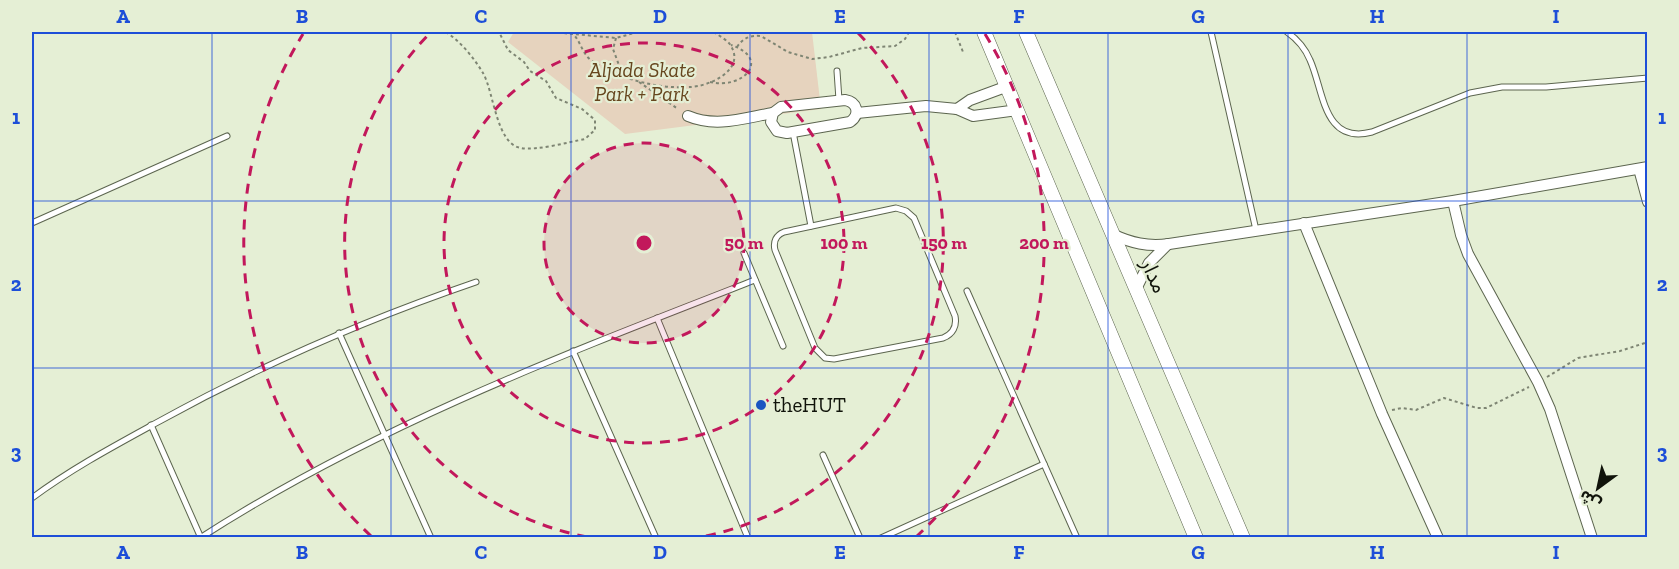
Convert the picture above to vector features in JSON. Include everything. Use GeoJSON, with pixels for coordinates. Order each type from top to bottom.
{"type":"FeatureCollection","features":[{"type":"Feature","properties":{"kind":"street"},"geometry":{"type":"LineString","coordinates":[[984,32],[1196,537]]}},
{"type":"Feature","properties":{"kind":"street","name":"مدار"},"geometry":{"type":"LineString","coordinates":[[1026,32],[1243,537]]}},
{"type":"Feature","properties":{"kind":"street"},"geometry":{"type":"LineString","coordinates":[[957,109],[970,100],[1008,86]]}},
{"type":"Feature","properties":{"kind":"street"},"geometry":{"type":"LineString","coordinates":[[688,116],[707,122],[717,122],[773,112],[780,106],[839,100],[852,102],[857,113]]}},
{"type":"Feature","properties":{"kind":"street"},"geometry":{"type":"LineString","coordinates":[[773,112],[771,122],[777,131],[782,133],[850,122],[857,113],[926,106],[957,109],[973,116],[1018,110]]}},
{"type":"Feature","properties":{"kind":"street"},"geometry":{"type":"LineString","coordinates":[[1112,234],[1134,243],[1169,244],[1453,201],[1643,168],[1647,202]]}},
{"type":"Feature","properties":{"kind":"street"},"geometry":{"type":"LineString","coordinates":[[1453,201],[1468,254],[1538,382],[1550,409],[1592,537]]}},
{"type":"Feature","properties":{"kind":"street"},"geometry":{"type":"LineString","coordinates":[[1304,223],[1382,414],[1438,537]]}},
{"type":"Feature","properties":{"kind":"street"},"geometry":{"type":"LineString","coordinates":[[1137,287],[1149,263],[1169,244]]}},
{"type":"Feature","properties":{"kind":"lane"},"geometry":{"type":"LineString","coordinates":[[1211,32],[1256,230]]}},
{"type":"Feature","properties":{"kind":"lane"},"geometry":{"type":"LineString","coordinates":[[1287,32],[1297,39],[1311,61],[1331,119],[1342,130],[1357,135],[1372,132],[1470,93],[1486,89],[1546,87],[1647,78]]}},
{"type":"Feature","properties":{"kind":"lane"},"geometry":{"type":"LineString","coordinates":[[837,71],[839,100]]}},
{"type":"Feature","properties":{"kind":"lane"},"geometry":{"type":"LineString","coordinates":[[794,132],[811,226]]}},
{"type":"Feature","properties":{"kind":"lane"},"geometry":{"type":"LineString","coordinates":[[32,223],[227,136]]}},
{"type":"Feature","properties":{"kind":"lane"},"geometry":{"type":"LineString","coordinates":[[896,208],[906,211],[914,218],[955,316],[956,321],[952,332],[943,338],[834,359],[820,356],[774,246],[780,234],[811,226],[896,208]]}},
{"type":"Feature","properties":{"kind":"lane"},"geometry":{"type":"LineString","coordinates":[[744,253],[783,346]]}},
{"type":"Feature","properties":{"kind":"lane"},"geometry":{"type":"LineString","coordinates":[[152,425],[201,537],[261,500],[385,435],[573,351],[755,279]]}},
{"type":"Feature","properties":{"kind":"lane"},"geometry":{"type":"LineString","coordinates":[[32,498],[99,454],[244,376],[339,333],[476,282]]}},
{"type":"Feature","properties":{"kind":"lane"},"geometry":{"type":"LineString","coordinates":[[967,291],[1077,537]]}},
{"type":"Feature","properties":{"kind":"lane"},"geometry":{"type":"LineString","coordinates":[[657,318],[748,537]]}},
{"type":"Feature","properties":{"kind":"lane"},"geometry":{"type":"LineString","coordinates":[[339,333],[431,537]]}},
{"type":"Feature","properties":{"kind":"lane"},"geometry":{"type":"LineString","coordinates":[[573,351],[656,537]]}},
{"type":"Feature","properties":{"kind":"lane"},"geometry":{"type":"LineString","coordinates":[[823,455],[860,537]]}},
{"type":"Feature","properties":{"kind":"lane"},"geometry":{"type":"LineString","coordinates":[[880,537],[1044,464]]}},
{"type":"Feature","properties":{"kind":"path"},"geometry":{"type":"LineString","coordinates":[[449,32],[483,74],[489,86],[502,131],[516,147],[533,148],[585,139],[592,135],[596,126],[595,120],[582,109],[556,98],[546,81],[530,71],[524,62],[508,50],[499,32]]}},
{"type":"Feature","properties":{"kind":"path"},"geometry":{"type":"LineString","coordinates":[[552,32],[616,38],[638,32]]}},
{"type":"Feature","properties":{"kind":"path"},"geometry":{"type":"LineString","coordinates":[[572,32],[588,58],[623,76],[638,81],[683,87],[702,86],[730,69],[734,57],[731,45]]}},
{"type":"Feature","properties":{"kind":"path"},"geometry":{"type":"LineString","coordinates":[[710,82],[733,83],[747,75],[751,66],[750,57],[714,32]]}},
{"type":"Feature","properties":{"kind":"path"},"geometry":{"type":"LineString","coordinates":[[737,47],[745,39],[761,36],[796,56],[821,59],[862,48],[895,46],[905,39],[909,32]]}},
{"type":"Feature","properties":{"kind":"path"},"geometry":{"type":"LineString","coordinates":[[955,32],[963,52]]}},
{"type":"Feature","properties":{"kind":"path"},"geometry":{"type":"LineString","coordinates":[[616,38],[613,49],[623,76]]}},
{"type":"Feature","properties":{"kind":"path"},"geometry":{"type":"LineString","coordinates":[[638,81],[688,116]]}},
{"type":"Feature","properties":{"kind":"path"},"geometry":{"type":"LineString","coordinates":[[1382,414],[1402,408],[1416,410],[1444,398],[1477,408],[1486,408],[1538,382],[1578,358],[1620,351],[1647,342]]}},
{"type":"Feature","properties":{"kind":"green space","name":"Aljada Skate Park + Park"},"geometry":{"type":"Polygon","coordinates":[[[514,32],[812,32],[821,109],[625,134],[508,42],[514,32]]]}},
{"type":"Feature","properties":{"kind":"place","name":"theHUT"},"geometry":{"type":"Point","coordinates":[761,405]}}]}
